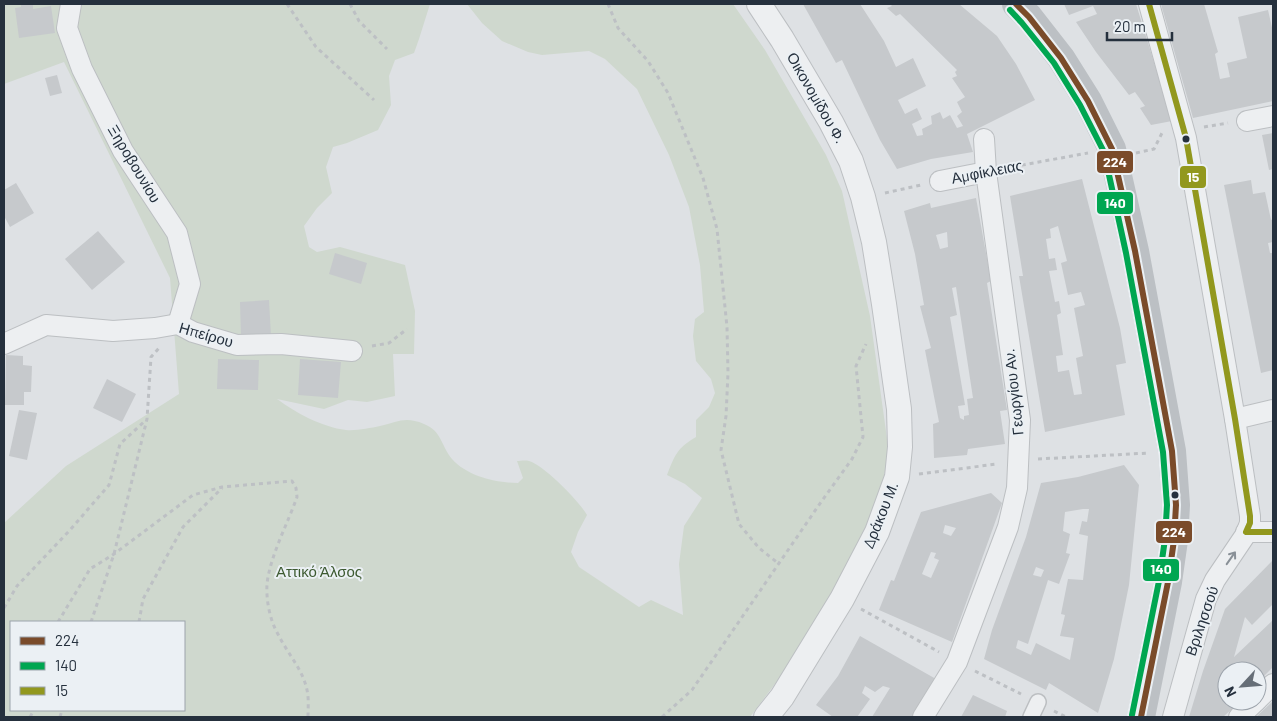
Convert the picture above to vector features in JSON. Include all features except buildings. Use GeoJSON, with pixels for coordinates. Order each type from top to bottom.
{"type":"FeatureCollection","features":[{"type":"Feature","properties":{"kind":"main road"},"geometry":{"type":"LineString","coordinates":[[1016,4],[1029,17],[1061,58],[1088,101],[1113,153],[1135,251],[1172,451],[1176,505],[1174,540],[1168,582],[1141,717]]}},
{"type":"Feature","properties":{"kind":"street","name":"Ξηροβουνίου"},"geometry":{"type":"LineString","coordinates":[[71,4],[67,28],[82,69],[123,152],[177,233],[190,284],[178,324]]}},
{"type":"Feature","properties":{"kind":"street","name":"Οικονομίδου Φ."},"geometry":{"type":"LineString","coordinates":[[759,4],[831,122],[851,161],[863,197]]}},
{"type":"Feature","properties":{"kind":"street"},"geometry":{"type":"LineString","coordinates":[[1149,4],[1185,134],[1250,516],[1250,523],[1246,532],[1273,532]]}},
{"type":"Feature","properties":{"kind":"street"},"geometry":{"type":"LineString","coordinates":[[1247,120],[1273,116]]}},
{"type":"Feature","properties":{"kind":"street","name":"Γεωργίου Αν."},"geometry":{"type":"LineString","coordinates":[[923,717],[957,662],[1008,527],[1017,488],[1020,420],[986,172],[984,139]]}},
{"type":"Feature","properties":{"kind":"street","name":"Αμφίκλειας"},"geometry":{"type":"LineString","coordinates":[[940,181],[986,172]]}},
{"type":"Feature","properties":{"kind":"street","name":"Δράκου Μ."},"geometry":{"type":"LineString","coordinates":[[766,717],[782,697],[842,599],[877,532],[897,477],[900,447],[899,409],[874,242],[863,197]]}},
{"type":"Feature","properties":{"kind":"street","name":"Ηπείρου"},"geometry":{"type":"LineString","coordinates":[[4,344],[46,325],[114,331],[178,324],[193,332],[237,345],[281,344],[352,351]]}},
{"type":"Feature","properties":{"kind":"street"},"geometry":{"type":"LineString","coordinates":[[1235,419],[1273,410]]}},
{"type":"Feature","properties":{"kind":"street","name":"Βριλησσού"},"geometry":{"type":"LineString","coordinates":[[1172,717],[1206,599],[1216,580],[1239,547],[1246,532]]}},
{"type":"Feature","properties":{"kind":"street"},"geometry":{"type":"LineString","coordinates":[[1031,717],[1038,702]]}},
{"type":"Feature","properties":{"kind":"path"},"geometry":{"type":"LineString","coordinates":[[287,4],[316,47],[374,100]]}},
{"type":"Feature","properties":{"kind":"path"},"geometry":{"type":"LineString","coordinates":[[350,4],[359,21],[387,49]]}},
{"type":"Feature","properties":{"kind":"path"},"geometry":{"type":"LineString","coordinates":[[608,4],[618,28],[648,61],[668,93],[703,178],[717,229],[727,327],[728,373],[726,416],[721,450],[739,524],[759,548],[779,564]]}},
{"type":"Feature","properties":{"kind":"path"},"geometry":{"type":"LineString","coordinates":[[1185,134],[1247,120]]}},
{"type":"Feature","properties":{"kind":"path","name":"Αμφίκλειας"},"geometry":{"type":"LineString","coordinates":[[986,172],[1113,153],[1154,149],[1164,128],[1172,127],[1175,139],[1185,134]]}},
{"type":"Feature","properties":{"kind":"path","name":"Αμφίκλειας"},"geometry":{"type":"LineString","coordinates":[[863,197],[940,181]]}},
{"type":"Feature","properties":{"kind":"path"},"geometry":{"type":"LineString","coordinates":[[91,621],[114,554],[147,419],[151,358],[178,324]]}},
{"type":"Feature","properties":{"kind":"path"},"geometry":{"type":"LineString","coordinates":[[352,351],[389,343],[407,329]]}},
{"type":"Feature","properties":{"kind":"path"},"geometry":{"type":"LineString","coordinates":[[662,717],[692,690],[852,459],[863,437],[856,366],[868,339]]}},
{"type":"Feature","properties":{"kind":"path"},"geometry":{"type":"LineString","coordinates":[[4,608],[17,586],[109,485],[120,444],[147,419]]}},
{"type":"Feature","properties":{"kind":"path"},"geometry":{"type":"LineString","coordinates":[[59,621],[90,569],[114,554],[193,495],[222,488],[292,480],[296,488],[297,497],[277,547],[267,583],[268,600],[271,619],[279,637],[294,659],[307,690],[308,717]]}},
{"type":"Feature","properties":{"kind":"path"},"geometry":{"type":"LineString","coordinates":[[140,621],[143,599],[183,527],[222,488]]}},
{"type":"Feature","properties":{"kind":"green space","name":"Αττικό Άλσος"},"geometry":{"type":"Polygon","coordinates":[[[4,4],[430,4],[414,53],[395,60],[389,76],[391,105],[378,130],[333,147],[326,167],[332,193],[317,208],[304,226],[309,247],[317,252],[340,247],[405,265],[415,311],[414,354],[393,354],[395,396],[367,402],[348,400],[324,409],[277,399],[310,419],[346,430],[380,426],[406,420],[424,424],[438,435],[448,454],[458,465],[474,474],[491,480],[518,483],[523,478],[517,461],[527,461],[536,464],[577,501],[587,515],[578,532],[571,552],[579,567],[639,607],[651,600],[683,615],[679,564],[684,526],[702,498],[685,484],[667,475],[677,453],[696,437],[696,420],[709,407],[715,393],[711,379],[696,361],[693,336],[695,319],[704,312],[700,265],[689,207],[669,155],[637,89],[605,59],[589,51],[542,55],[528,52],[502,41],[482,23],[467,4],[733,4],[765,50],[826,155],[842,191],[870,316],[889,453],[880,493],[840,586],[799,652],[750,717],[4,717],[4,523],[66,466],[179,394],[170,278],[64,62],[4,84],[4,4]]]}},
{"type":"Feature","properties":{"kind":"transit line","name":"224"},"geometry":{"type":"LineString","coordinates":[[1016,4],[1029,17],[1061,58],[1088,101],[1112,149],[1135,251],[1172,451],[1176,505],[1174,540],[1168,582],[1141,717]]}},
{"type":"Feature","properties":{"kind":"transit line","name":"15"},"geometry":{"type":"LineString","coordinates":[[1149,4],[1186,138],[1250,516],[1250,523],[1246,532],[1273,532]]}},
{"type":"Feature","properties":{"kind":"transit line","name":"140"},"geometry":{"type":"LineString","coordinates":[[1010,10],[1054,63],[1080,105],[1104,152],[1126,253],[1163,452],[1167,505],[1165,539],[1159,581],[1132,715]]}}]}
